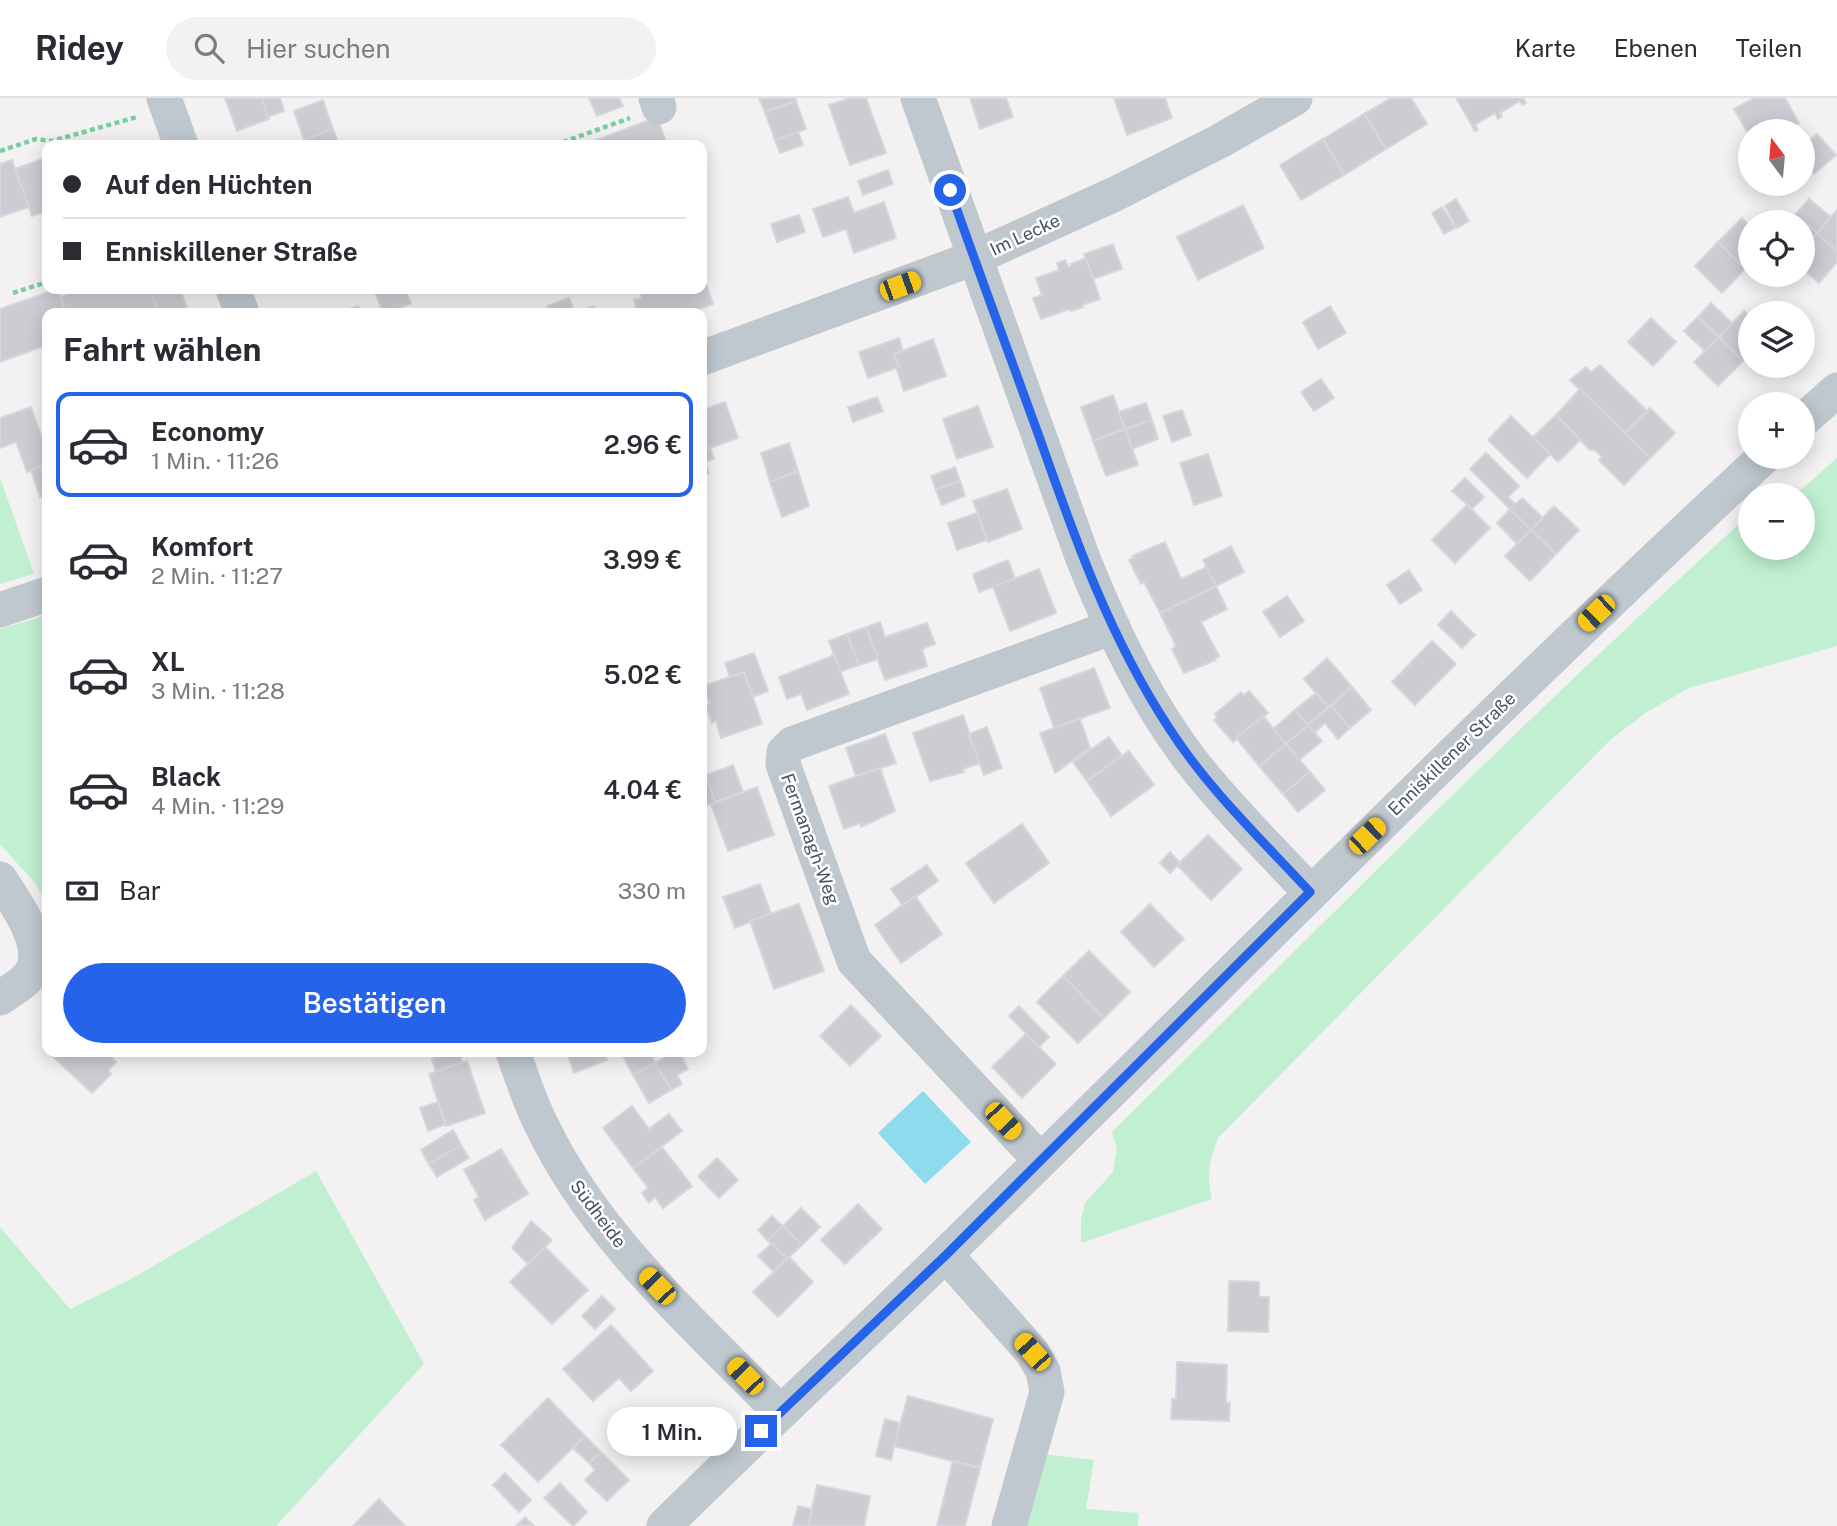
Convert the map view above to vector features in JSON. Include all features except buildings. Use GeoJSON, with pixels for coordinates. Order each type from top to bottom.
{"type":"FeatureCollection","features":[{"type":"Feature","properties":{"kind":"street"},"geometry":{"type":"LineString","coordinates":[[918,98],[1082,556],[1113,627],[1168,727],[1190,759],[1212,787],[1310,892]]}},
{"type":"Feature","properties":{"kind":"street","name":"Im Lecke"},"geometry":{"type":"LineString","coordinates":[[707,356],[974,258],[1115,194],[1220,141],[1295,98]]}},
{"type":"Feature","properties":{"kind":"street"},"geometry":{"type":"LineString","coordinates":[[165,103],[179,140]]}},
{"type":"Feature","properties":{"kind":"street"},"geometry":{"type":"LineString","coordinates":[[1815,409],[1837,390]]}},
{"type":"Feature","properties":{"kind":"street","name":"Enniskillener Straße"},"geometry":{"type":"LineString","coordinates":[[664,1526],[946,1255],[1310,892],[1615,594],[1751,469]]}},
{"type":"Feature","properties":{"kind":"street"},"geometry":{"type":"LineString","coordinates":[[0,610],[42,596]]}},
{"type":"Feature","properties":{"kind":"street","name":"Fermanagh-Weg"},"geometry":{"type":"LineString","coordinates":[[1040,1160],[854,961],[783,764],[784,752],[792,744],[1113,627]]}},
{"type":"Feature","properties":{"kind":"street"},"geometry":{"type":"LineString","coordinates":[[0,879],[29,925],[34,947],[34,968],[23,981],[0,998]]}},
{"type":"Feature","properties":{"kind":"street","name":"Südheide"},"geometry":{"type":"LineString","coordinates":[[515,1057],[542,1126],[569,1175],[607,1229],[640,1268],[780,1412]]}},
{"type":"Feature","properties":{"kind":"street"},"geometry":{"type":"LineString","coordinates":[[946,1255],[1032,1352],[1043,1371],[1047,1392],[1009,1526]]}},
{"type":"Feature","properties":{"kind":"path"},"geometry":{"type":"LineString","coordinates":[[55,140],[165,103]]}},
{"type":"Feature","properties":{"kind":"path"},"geometry":{"type":"LineString","coordinates":[[567,140],[657,103]]}},
{"type":"Feature","properties":{"kind":"path"},"geometry":{"type":"LineString","coordinates":[[0,151],[36,139],[44,140]]}},
{"type":"Feature","properties":{"kind":"path"},"geometry":{"type":"LineString","coordinates":[[13,293],[42,284]]}},
{"type":"Feature","properties":{"kind":"green space"},"geometry":{"type":"Polygon","coordinates":[[[1837,458],[1837,646],[1689,688],[1647,712],[1610,740],[1218,1138],[1210,1168],[1212,1199],[1081,1243],[1081,1220],[1085,1203],[1113,1172],[1117,1148],[1112,1132],[1349,897],[1668,589],[1738,525],[1738,560],[1815,560],[1815,483],[1809,483],[1837,458]]]}},
{"type":"Feature","properties":{"kind":"green space"},"geometry":{"type":"Polygon","coordinates":[[[0,478],[34,574],[0,584],[0,478]]]}},
{"type":"Feature","properties":{"kind":"green space"},"geometry":{"type":"Polygon","coordinates":[[[42,616],[42,895],[0,844],[0,629],[42,616]]]}},
{"type":"Feature","properties":{"kind":"green space"},"geometry":{"type":"Polygon","coordinates":[[[316,1171],[424,1364],[276,1526],[0,1526],[0,1227],[70,1309],[131,1279],[316,1171]]]}},
{"type":"Feature","properties":{"kind":"green space"},"geometry":{"type":"Polygon","coordinates":[[[1042,1454],[1094,1460],[1086,1509],[1139,1513],[1138,1526],[1024,1526],[1042,1454]]]}},
{"type":"Feature","properties":{"kind":"water"},"geometry":{"type":"Polygon","coordinates":[[[923,1091],[971,1142],[925,1184],[878,1133],[923,1091]]]}},
{"type":"Feature","properties":{"kind":"route"},"geometry":{"type":"LineString","coordinates":[[761,1431],[946,1255],[1310,892],[1212,787],[1168,727],[1137,674],[1097,595],[950,190]]}}]}
